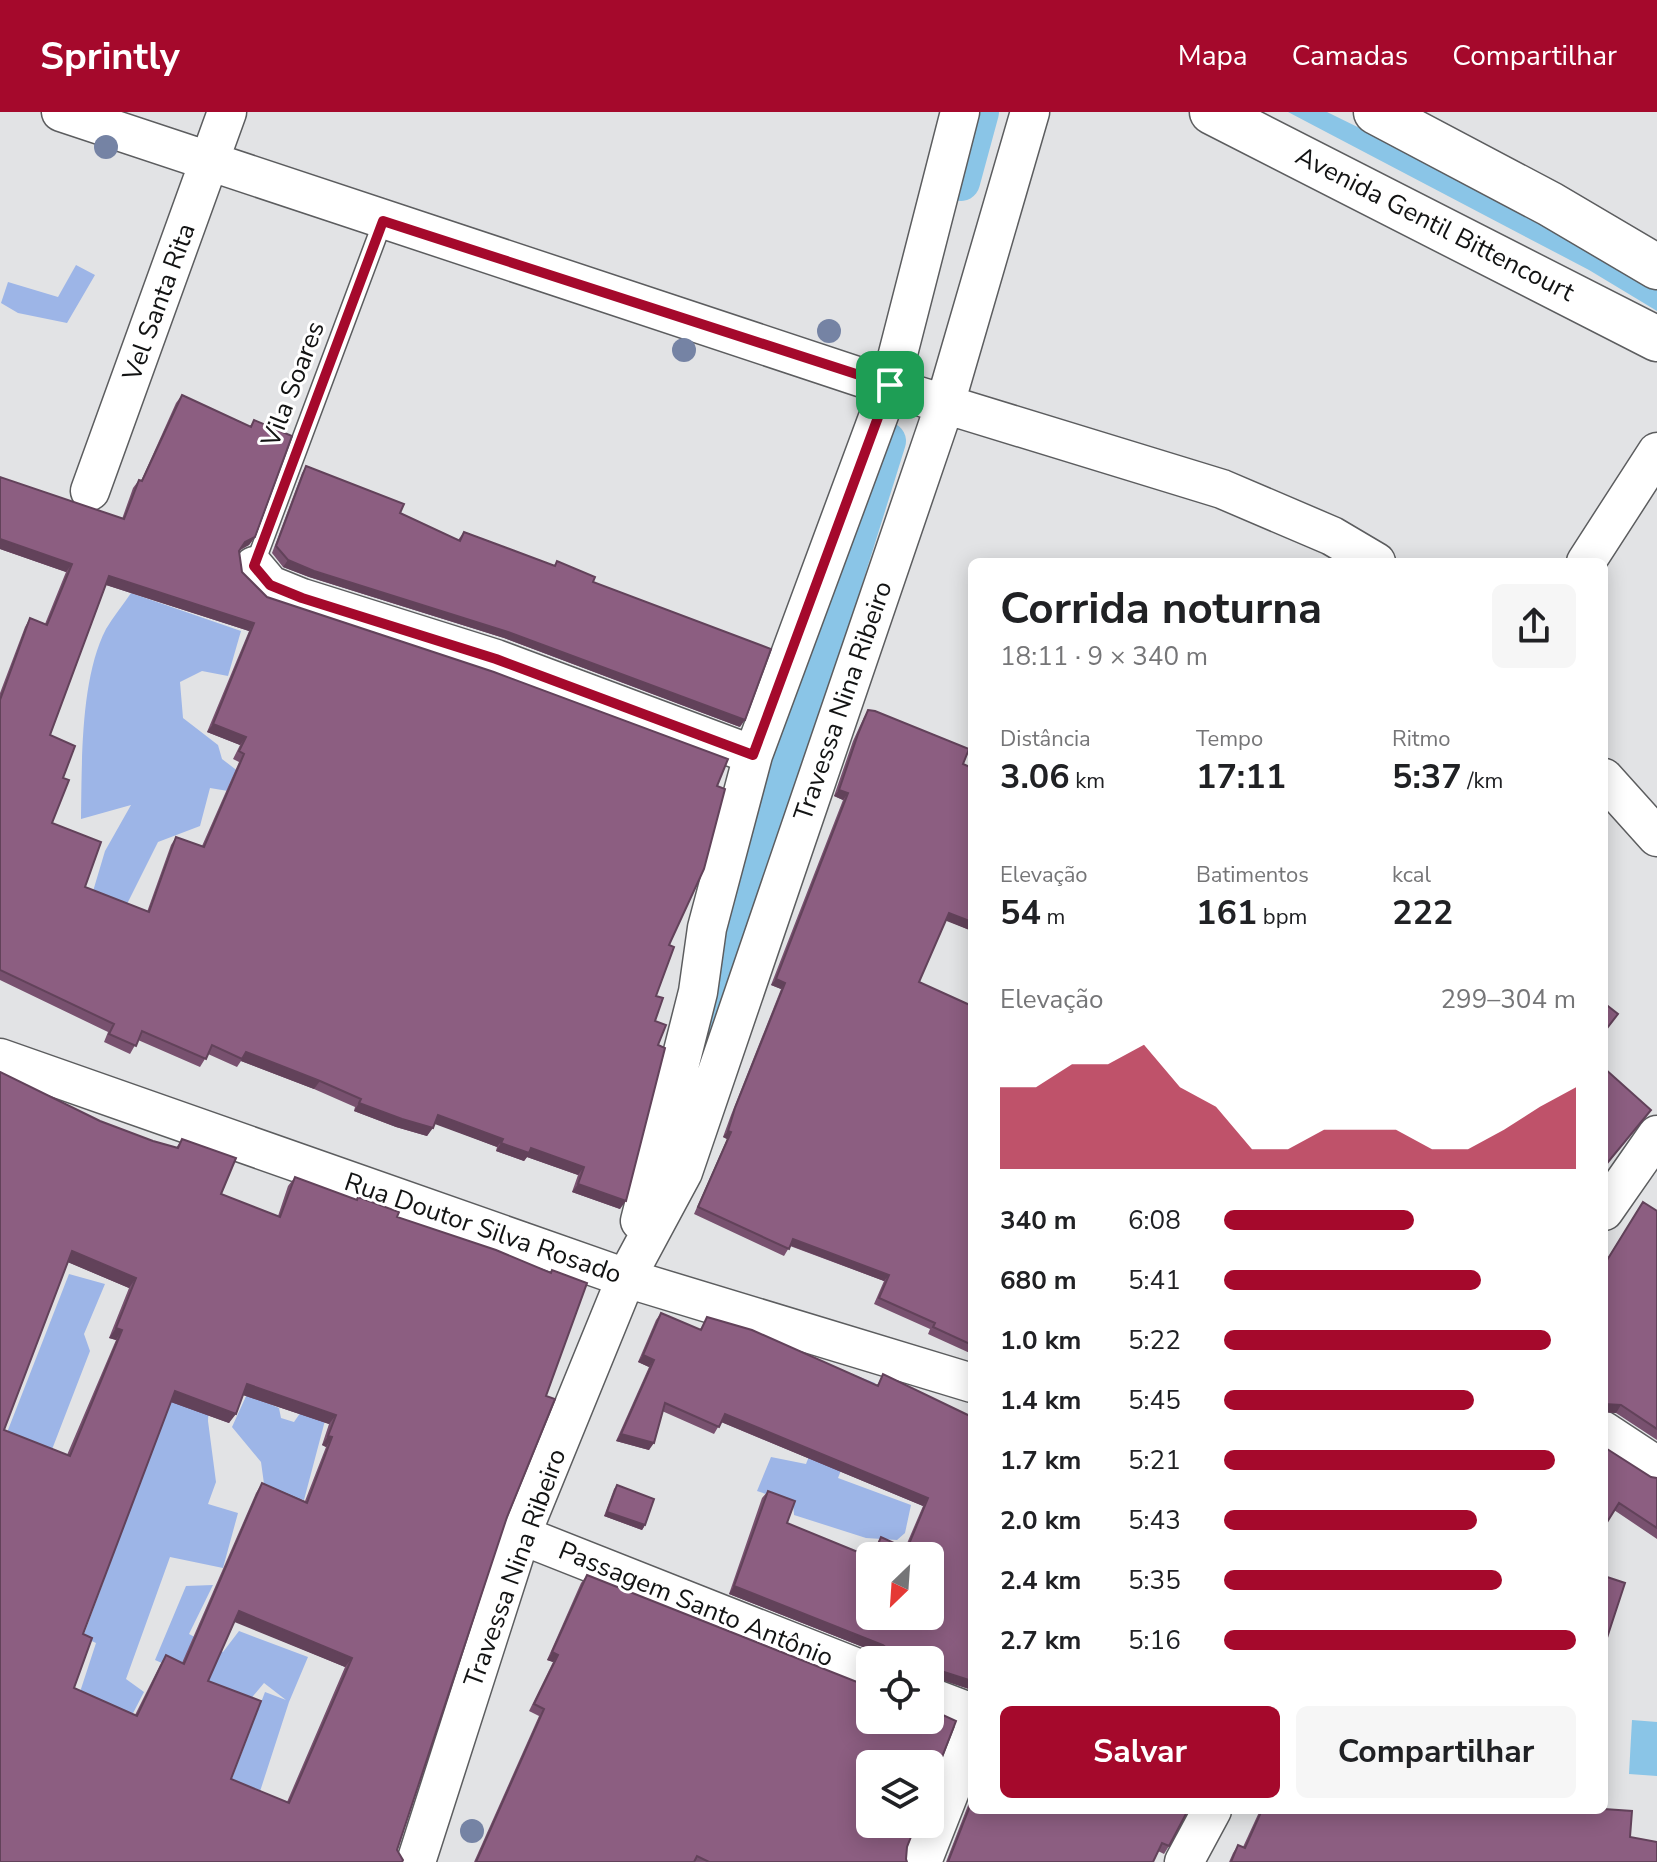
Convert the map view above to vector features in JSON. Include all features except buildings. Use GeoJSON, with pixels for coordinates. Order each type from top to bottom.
{"type":"FeatureCollection","features":[{"type":"Feature","properties":{"kind":"street"},"geometry":{"type":"LineString","coordinates":[[61,112],[383,221],[945,404],[1222,489],[1332,536],[1369,558]]}},
{"type":"Feature","properties":{"kind":"street","name":"Vel Santa Rita"},"geometry":{"type":"LineString","coordinates":[[90,491],[227,112]]}},
{"type":"Feature","properties":{"kind":"street","name":"Travessa Nina Ribeiro"},"geometry":{"type":"LineString","coordinates":[[626,1278],[698,992],[707,928],[753,755],[890,385],[960,112]]}},
{"type":"Feature","properties":{"kind":"street","name":"Travessa Nina Ribeiro"},"geometry":{"type":"LineString","coordinates":[[416,1862],[521,1535],[626,1278],[683,1172],[945,404],[1030,112]]}},
{"type":"Feature","properties":{"kind":"street","name":"Avenida Gentil Bittencourt"},"geometry":{"type":"LineString","coordinates":[[1212,112],[1657,339]]}},
{"type":"Feature","properties":{"kind":"street"},"geometry":{"type":"LineString","coordinates":[[1376,112],[1550,204],[1657,267]]}},
{"type":"Feature","properties":{"kind":"street"},"geometry":{"type":"LineString","coordinates":[[1589,558],[1657,452]]}},
{"type":"Feature","properties":{"kind":"street"},"geometry":{"type":"LineString","coordinates":[[254,566],[270,585],[302,598],[496,659],[753,755]]}},
{"type":"Feature","properties":{"kind":"street"},"geometry":{"type":"LineString","coordinates":[[1608,782],[1657,837]]}},
{"type":"Feature","properties":{"kind":"street","name":"Rua Doutor Silva Rosado"},"geometry":{"type":"LineString","coordinates":[[0,1058],[626,1278],[968,1382]]}},
{"type":"Feature","properties":{"kind":"street"},"geometry":{"type":"LineString","coordinates":[[1608,1205],[1657,1135]]}},
{"type":"Feature","properties":{"kind":"street"},"geometry":{"type":"LineString","coordinates":[[1608,1434],[1657,1466]]}},
{"type":"Feature","properties":{"kind":"street","name":"Passagem Santo Antônio"},"geometry":{"type":"LineString","coordinates":[[521,1535],[856,1667]]}},
{"type":"Feature","properties":{"kind":"street"},"geometry":{"type":"LineString","coordinates":[[944,1702],[968,1711]]}},
{"type":"Feature","properties":{"kind":"street"},"geometry":{"type":"LineString","coordinates":[[922,1862],[968,1745]]}},
{"type":"Feature","properties":{"kind":"street"},"geometry":{"type":"LineString","coordinates":[[1184,1862],[1210,1814]]}},
{"type":"Feature","properties":{"kind":"lane","name":"Vila Soares"},"geometry":{"type":"LineString","coordinates":[[254,566],[383,221]]}},
{"type":"Feature","properties":{"kind":"shaded area"},"geometry":{"type":"Polygon","coordinates":[[[1288,112],[1327,112],[1510,202],[1657,286],[1657,311],[1589,270],[1288,112]]]}},
{"type":"Feature","properties":{"kind":"shaded area"},"geometry":{"type":"Polygon","coordinates":[[[76,265],[95,275],[67,323],[18,313],[1,303],[8,282],[58,297],[76,265]]]}},
{"type":"Feature","properties":{"kind":"shaded area"},"geometry":{"type":"Polygon","coordinates":[[[131,593],[241,631],[228,676],[202,671],[180,682],[183,718],[218,745],[222,759],[239,772],[234,792],[210,788],[200,826],[158,842],[126,906],[91,898],[105,851],[131,805],[81,819],[84,722],[91,672],[106,629],[131,593]]]}},
{"type":"Feature","properties":{"kind":"shaded area"},"geometry":{"type":"Polygon","coordinates":[[[69,1274],[105,1284],[84,1334],[90,1351],[51,1452],[6,1435],[69,1274]]]}},
{"type":"Feature","properties":{"kind":"shaded area"},"geometry":{"type":"Polygon","coordinates":[[[192,1342],[210,1377],[208,1421],[216,1482],[208,1504],[238,1513],[223,1568],[170,1557],[126,1679],[144,1692],[129,1721],[79,1695],[96,1643],[83,1637],[192,1342]]]}},
{"type":"Feature","properties":{"kind":"shaded area"},"geometry":{"type":"Polygon","coordinates":[[[842,1370],[875,1383],[838,1478],[911,1505],[905,1533],[897,1540],[866,1538],[794,1515],[793,1503],[757,1491],[771,1457],[806,1464],[842,1370]]]}},
{"type":"Feature","properties":{"kind":"shaded area"},"geometry":{"type":"Polygon","coordinates":[[[247,1394],[279,1408],[281,1418],[294,1422],[305,1406],[327,1413],[304,1500],[265,1491],[261,1462],[232,1427],[247,1394]]]}},
{"type":"Feature","properties":{"kind":"shaded area"},"geometry":{"type":"Polygon","coordinates":[[[213,1585],[189,1634],[223,1652],[239,1631],[308,1657],[289,1702],[241,1850],[207,1844],[265,1692],[286,1700],[264,1683],[249,1701],[155,1660],[186,1586],[213,1585]]]}},
{"type":"Feature","properties":{"kind":"shaded area"},"geometry":{"type":"Polygon","coordinates":[[[1632,1720],[1657,1722],[1657,1776],[1629,1774],[1632,1720]]]}},
{"type":"Feature","properties":{"kind":"waterway"},"geometry":{"type":"LineString","coordinates":[[961,182],[980,112]]}},
{"type":"Feature","properties":{"kind":"waterway"},"geometry":{"type":"LineString","coordinates":[[704,1027],[887,441]]}},
{"type":"Feature","properties":{"kind":"route"},"geometry":{"type":"LineString","coordinates":[[383,221],[890,385],[753,755],[496,659],[302,598],[270,585],[254,566],[383,221]]}}]}
